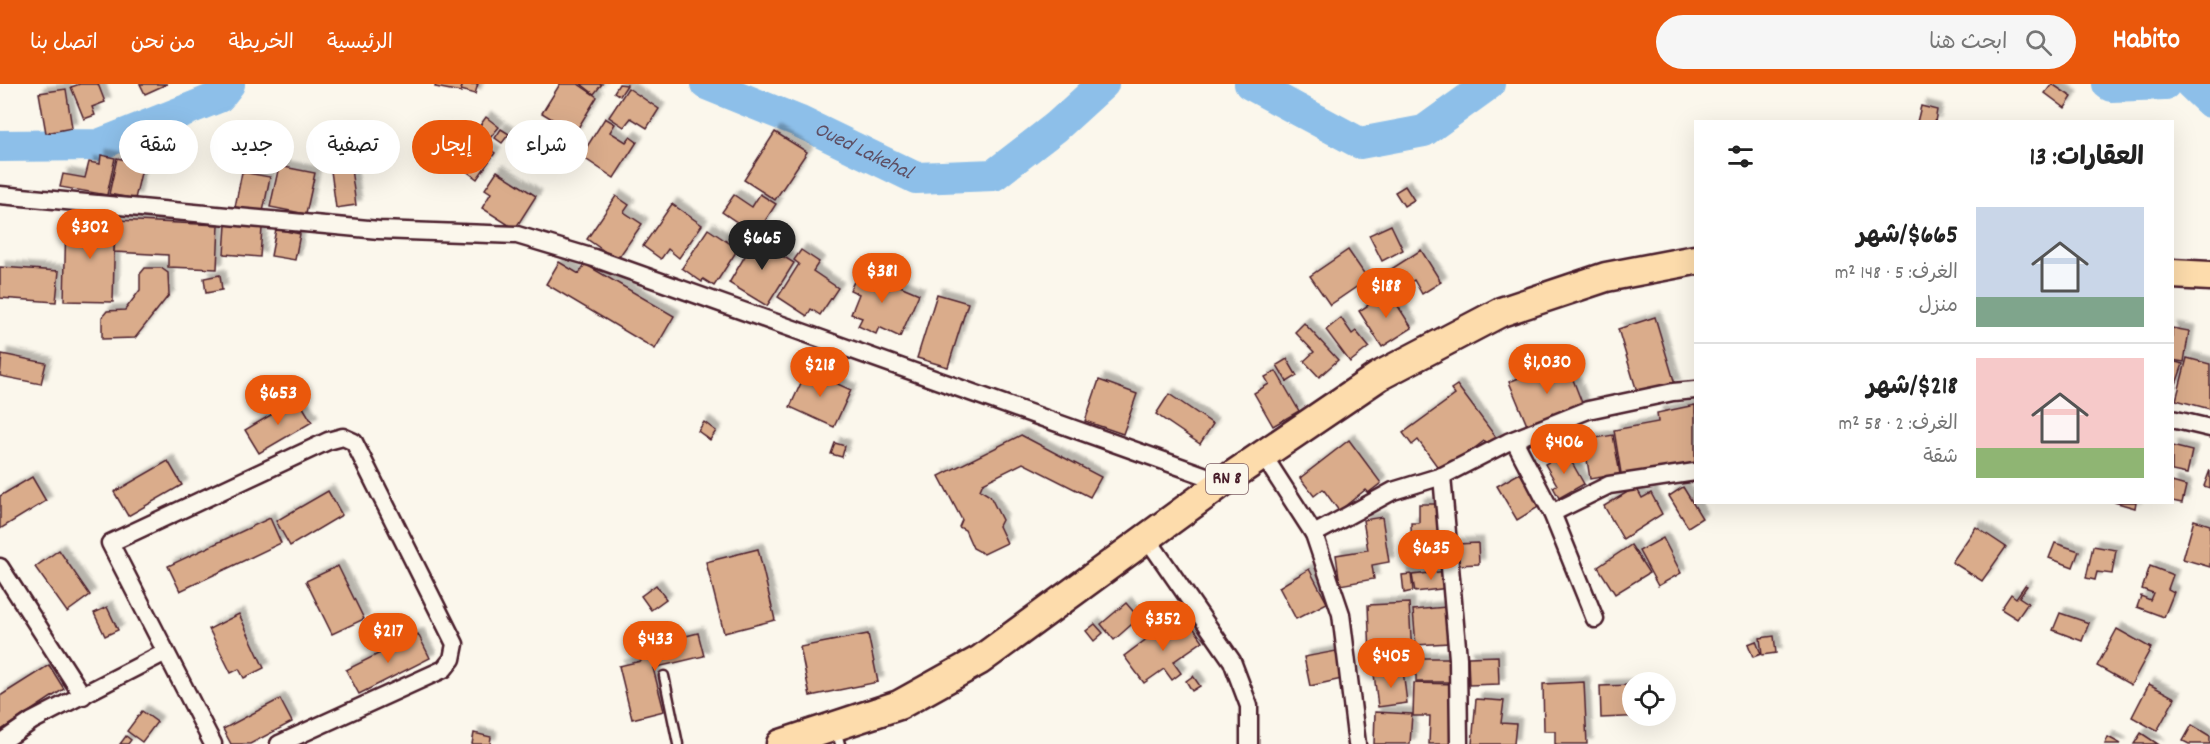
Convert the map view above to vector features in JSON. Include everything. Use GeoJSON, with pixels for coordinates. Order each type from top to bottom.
{"type":"FeatureCollection","features":[{"type":"Feature","properties":{"kind":"highway","name":"RN 8"},"geometry":{"type":"LineString","coordinates":[[781,744],[827,737],[899,705],[980,660],[1223,482],[1380,376],[1501,312],[1606,277],[1694,260]]}},
{"type":"Feature","properties":{"kind":"highway"},"geometry":{"type":"LineString","coordinates":[[2174,274],[2210,276]]}},
{"type":"Feature","properties":{"kind":"street"},"geometry":{"type":"LineString","coordinates":[[0,195],[379,230],[517,235],[594,258],[1223,482]]}},
{"type":"Feature","properties":{"kind":"street"},"geometry":{"type":"LineString","coordinates":[[1314,534],[1392,491],[1442,476],[1514,440],[1588,410],[1673,392],[1694,390]]}},
{"type":"Feature","properties":{"kind":"street"},"geometry":{"type":"LineString","coordinates":[[2174,419],[2210,428]]}},
{"type":"Feature","properties":{"kind":"street"},"geometry":{"type":"LineString","coordinates":[[213,744],[164,653],[110,543],[328,441],[343,438],[354,442],[455,644],[453,659],[444,669],[279,744]]}},
{"type":"Feature","properties":{"kind":"street"},"geometry":{"type":"LineString","coordinates":[[1514,440],[1552,513],[1595,619]]}},
{"type":"Feature","properties":{"kind":"street"},"geometry":{"type":"LineString","coordinates":[[1263,455],[1314,534],[1341,614],[1357,744]]}},
{"type":"Feature","properties":{"kind":"street"},"geometry":{"type":"LineString","coordinates":[[1552,513],[1609,485],[1694,472]]}},
{"type":"Feature","properties":{"kind":"street"},"geometry":{"type":"LineString","coordinates":[[1442,476],[1458,658],[1459,744]]}},
{"type":"Feature","properties":{"kind":"street"},"geometry":{"type":"LineString","coordinates":[[1147,538],[1232,661],[1249,706],[1249,744]]}},
{"type":"Feature","properties":{"kind":"street"},"geometry":{"type":"LineString","coordinates":[[0,567],[83,696]]}},
{"type":"Feature","properties":{"kind":"street"},"geometry":{"type":"LineString","coordinates":[[0,743],[32,722],[164,653]]}},
{"type":"Feature","properties":{"kind":"lane"},"geometry":{"type":"LineString","coordinates":[[664,676],[678,744]]}},
{"type":"Feature","properties":{"kind":"building"},"geometry":{"type":"Polygon","coordinates":[[[80,84],[98,84],[105,102],[92,107],[95,115],[84,119],[71,87],[80,84]]]}},
{"type":"Feature","properties":{"kind":"building"},"geometry":{"type":"Polygon","coordinates":[[[140,84],[167,84],[145,94],[140,84]]]}},
{"type":"Feature","properties":{"kind":"building"},"geometry":{"type":"Polygon","coordinates":[[[436,84],[462,84],[461,92],[435,87],[436,84]]]}},
{"type":"Feature","properties":{"kind":"building"},"geometry":{"type":"Polygon","coordinates":[[[463,84],[478,84],[475,94],[461,90],[463,84]]]}},
{"type":"Feature","properties":{"kind":"building"},"geometry":{"type":"Polygon","coordinates":[[[560,84],[578,84],[597,97],[583,120],[554,120],[542,113],[560,84]]]}},
{"type":"Feature","properties":{"kind":"building"},"geometry":{"type":"Polygon","coordinates":[[[581,84],[602,84],[594,94],[581,84]]]}},
{"type":"Feature","properties":{"kind":"building"},"geometry":{"type":"Polygon","coordinates":[[[619,84],[627,85],[620,96],[614,92],[619,84]]]}},
{"type":"Feature","properties":{"kind":"building"},"geometry":{"type":"Polygon","coordinates":[[[2052,84],[2072,97],[2065,108],[2045,93],[2052,84]]]}},
{"type":"Feature","properties":{"kind":"building"},"geometry":{"type":"Polygon","coordinates":[[[628,88],[659,109],[647,128],[631,118],[624,127],[609,117],[628,88]]]}},
{"type":"Feature","properties":{"kind":"building"},"geometry":{"type":"Polygon","coordinates":[[[66,89],[72,128],[46,133],[39,93],[66,89]]]}},
{"type":"Feature","properties":{"kind":"building"},"geometry":{"type":"Polygon","coordinates":[[[1921,106],[1937,110],[1935,120],[1918,120],[1921,106]]]}},
{"type":"Feature","properties":{"kind":"building"},"geometry":{"type":"Polygon","coordinates":[[[605,118],[615,124],[610,132],[626,142],[630,137],[637,142],[614,178],[588,161],[588,145],[605,118]]]}},
{"type":"Feature","properties":{"kind":"building"},"geometry":{"type":"Polygon","coordinates":[[[493,122],[499,127],[493,134],[493,122]]]}},
{"type":"Feature","properties":{"kind":"building"},"geometry":{"type":"Polygon","coordinates":[[[501,129],[505,132],[505,139],[502,143],[495,138],[501,129]]]}},
{"type":"Feature","properties":{"kind":"building"},"geometry":{"type":"Polygon","coordinates":[[[775,132],[807,152],[775,200],[744,180],[775,132]]]}},
{"type":"Feature","properties":{"kind":"building"},"geometry":{"type":"Polygon","coordinates":[[[101,155],[115,158],[107,195],[60,187],[63,174],[85,178],[89,162],[100,164],[101,155]]]}},
{"type":"Feature","properties":{"kind":"building"},"geometry":{"type":"Polygon","coordinates":[[[117,158],[119,158],[119,174],[141,174],[135,199],[109,194],[117,158]]]}},
{"type":"Feature","properties":{"kind":"building"},"geometry":{"type":"Polygon","coordinates":[[[294,169],[306,171],[306,174],[315,174],[306,214],[270,207],[277,174],[294,174],[294,169]]]}},
{"type":"Feature","properties":{"kind":"building"},"geometry":{"type":"Polygon","coordinates":[[[497,171],[536,196],[515,229],[482,208],[491,193],[485,189],[497,171]]]}},
{"type":"Feature","properties":{"kind":"building"},"geometry":{"type":"Polygon","coordinates":[[[242,174],[270,177],[263,212],[235,207],[242,174]]]}},
{"type":"Feature","properties":{"kind":"building"},"geometry":{"type":"Polygon","coordinates":[[[331,174],[352,174],[356,205],[336,208],[331,174]]]}},
{"type":"Feature","properties":{"kind":"building"},"geometry":{"type":"Polygon","coordinates":[[[470,174],[480,174],[477,179],[470,174]]]}},
{"type":"Feature","properties":{"kind":"building"},"geometry":{"type":"Polygon","coordinates":[[[1405,186],[1414,200],[1404,206],[1395,192],[1405,186]]]}},
{"type":"Feature","properties":{"kind":"building"},"geometry":{"type":"Polygon","coordinates":[[[760,194],[776,204],[756,235],[722,212],[734,195],[752,207],[760,194]]]}},
{"type":"Feature","properties":{"kind":"building"},"geometry":{"type":"Polygon","coordinates":[[[616,196],[629,205],[624,212],[642,224],[617,260],[587,239],[616,196]]]}},
{"type":"Feature","properties":{"kind":"building"},"geometry":{"type":"Polygon","coordinates":[[[672,204],[702,225],[679,258],[668,249],[661,259],[643,246],[672,204]]]}},
{"type":"Feature","properties":{"kind":"building"},"geometry":{"type":"Polygon","coordinates":[[[66,219],[115,220],[113,302],[64,301],[66,219]]]}},
{"type":"Feature","properties":{"kind":"building"},"geometry":{"type":"Polygon","coordinates":[[[116,220],[219,225],[217,269],[168,267],[168,255],[114,252],[116,220]]]}},
{"type":"Feature","properties":{"kind":"building"},"geometry":{"type":"Polygon","coordinates":[[[226,225],[262,228],[260,257],[224,254],[226,225]]]}},
{"type":"Feature","properties":{"kind":"building"},"geometry":{"type":"Polygon","coordinates":[[[1391,225],[1403,250],[1382,261],[1369,235],[1391,225]]]}},
{"type":"Feature","properties":{"kind":"building"},"geometry":{"type":"Polygon","coordinates":[[[276,229],[300,234],[295,260],[271,256],[276,229]]]}},
{"type":"Feature","properties":{"kind":"building"},"geometry":{"type":"Polygon","coordinates":[[[708,229],[738,249],[714,286],[703,279],[702,282],[682,268],[708,229]]]}},
{"type":"Feature","properties":{"kind":"building"},"geometry":{"type":"Polygon","coordinates":[[[758,234],[776,245],[773,250],[794,263],[767,306],[729,283],[758,234]]]}},
{"type":"Feature","properties":{"kind":"building"},"geometry":{"type":"Polygon","coordinates":[[[801,250],[819,262],[813,271],[838,288],[820,315],[811,309],[807,316],[778,297],[799,264],[794,260],[801,250]]]}},
{"type":"Feature","properties":{"kind":"building"},"geometry":{"type":"Polygon","coordinates":[[[1348,250],[1368,279],[1330,305],[1310,276],[1348,250]]]}},
{"type":"Feature","properties":{"kind":"building"},"geometry":{"type":"Polygon","coordinates":[[[1421,250],[1441,282],[1422,294],[1414,280],[1393,293],[1382,275],[1421,250]]]}},
{"type":"Feature","properties":{"kind":"building"},"geometry":{"type":"Polygon","coordinates":[[[559,262],[579,274],[585,264],[674,316],[655,349],[546,284],[559,262]]]}},
{"type":"Feature","properties":{"kind":"building"},"geometry":{"type":"Polygon","coordinates":[[[0,267],[59,271],[56,302],[0,298],[0,267]]]}},
{"type":"Feature","properties":{"kind":"building"},"geometry":{"type":"Polygon","coordinates":[[[145,268],[161,268],[168,273],[169,295],[135,338],[102,339],[102,317],[107,311],[125,310],[140,290],[140,274],[145,268]]]}},
{"type":"Feature","properties":{"kind":"building"},"geometry":{"type":"Polygon","coordinates":[[[860,269],[919,294],[900,337],[879,327],[876,334],[858,326],[862,318],[851,314],[859,294],[850,290],[860,269]]]}},
{"type":"Feature","properties":{"kind":"building"},"geometry":{"type":"Polygon","coordinates":[[[220,275],[222,290],[206,293],[204,278],[220,275]]]}},
{"type":"Feature","properties":{"kind":"building"},"geometry":{"type":"Polygon","coordinates":[[[1389,292],[1412,328],[1382,347],[1359,311],[1389,292]]]}},
{"type":"Feature","properties":{"kind":"building"},"geometry":{"type":"Polygon","coordinates":[[[937,294],[968,303],[948,367],[917,358],[937,294]]]}},
{"type":"Feature","properties":{"kind":"building"},"geometry":{"type":"Polygon","coordinates":[[[1655,317],[1675,384],[1638,395],[1618,329],[1655,317]]]}},
{"type":"Feature","properties":{"kind":"building"},"geometry":{"type":"Polygon","coordinates":[[[1341,318],[1352,334],[1356,331],[1369,347],[1350,362],[1326,330],[1341,318]]]}},
{"type":"Feature","properties":{"kind":"building"},"geometry":{"type":"Polygon","coordinates":[[[1304,323],[1338,360],[1319,377],[1304,361],[1314,352],[1295,332],[1304,323]]]}},
{"type":"Feature","properties":{"kind":"building"},"geometry":{"type":"Polygon","coordinates":[[[2174,328],[2189,331],[2184,362],[2174,360],[2174,328]]]}},
{"type":"Feature","properties":{"kind":"building"},"geometry":{"type":"Polygon","coordinates":[[[2,354],[46,363],[41,384],[0,376],[2,354]]]}},
{"type":"Feature","properties":{"kind":"building"},"geometry":{"type":"Polygon","coordinates":[[[2187,358],[2210,364],[2210,409],[2176,400],[2187,358]]]}},
{"type":"Feature","properties":{"kind":"building"},"geometry":{"type":"Polygon","coordinates":[[[1287,359],[1297,376],[1287,382],[1277,365],[1287,359]]]}},
{"type":"Feature","properties":{"kind":"building"},"geometry":{"type":"Polygon","coordinates":[[[1565,359],[1584,408],[1529,430],[1509,382],[1565,359]]]}},
{"type":"Feature","properties":{"kind":"building"},"geometry":{"type":"Polygon","coordinates":[[[2174,362],[2183,364],[2174,387],[2174,362]]]}},
{"type":"Feature","properties":{"kind":"building"},"geometry":{"type":"Polygon","coordinates":[[[807,370],[851,390],[834,427],[790,407],[807,370]]]}},
{"type":"Feature","properties":{"kind":"building"},"geometry":{"type":"Polygon","coordinates":[[[1276,371],[1299,411],[1273,426],[1254,393],[1269,384],[1265,377],[1276,371]]]}},
{"type":"Feature","properties":{"kind":"building"},"geometry":{"type":"Polygon","coordinates":[[[1099,380],[1137,394],[1123,434],[1085,421],[1099,380]]]}},
{"type":"Feature","properties":{"kind":"building"},"geometry":{"type":"Polygon","coordinates":[[[1457,385],[1498,440],[1489,447],[1484,441],[1442,473],[1418,440],[1412,445],[1403,433],[1455,395],[1451,389],[1457,385]]]}},
{"type":"Feature","properties":{"kind":"building"},"geometry":{"type":"Polygon","coordinates":[[[1169,394],[1213,424],[1200,444],[1156,414],[1169,394]]]}},
{"type":"Feature","properties":{"kind":"building"},"geometry":{"type":"Polygon","coordinates":[[[298,399],[312,422],[259,453],[245,430],[298,399]]]}},
{"type":"Feature","properties":{"kind":"building"},"geometry":{"type":"Polygon","coordinates":[[[1694,405],[1694,465],[1622,479],[1614,430],[1658,422],[1657,413],[1694,405]]]}},
{"type":"Feature","properties":{"kind":"building"},"geometry":{"type":"Polygon","coordinates":[[[704,422],[716,431],[710,440],[698,431],[704,422]]]}},
{"type":"Feature","properties":{"kind":"building"},"geometry":{"type":"Polygon","coordinates":[[[1021,435],[1101,477],[1090,497],[1023,463],[983,483],[980,490],[990,496],[1002,520],[999,526],[1007,543],[984,554],[973,548],[965,530],[959,527],[962,520],[939,476],[1021,435]]]}},
{"type":"Feature","properties":{"kind":"building"},"geometry":{"type":"Polygon","coordinates":[[[1613,435],[1620,474],[1590,479],[1584,440],[1613,435]]]}},
{"type":"Feature","properties":{"kind":"building"},"geometry":{"type":"Polygon","coordinates":[[[1349,440],[1381,483],[1368,493],[1365,490],[1339,511],[1323,489],[1314,496],[1300,478],[1349,440]]]}},
{"type":"Feature","properties":{"kind":"building"},"geometry":{"type":"Polygon","coordinates":[[[835,443],[845,446],[842,457],[831,454],[835,443]]]}},
{"type":"Feature","properties":{"kind":"building"},"geometry":{"type":"Polygon","coordinates":[[[2174,446],[2192,451],[2187,474],[2174,471],[2174,446]]]}},
{"type":"Feature","properties":{"kind":"building"},"geometry":{"type":"Polygon","coordinates":[[[1566,452],[1584,484],[1559,498],[1553,487],[1557,485],[1545,464],[1566,452]]]}},
{"type":"Feature","properties":{"kind":"building"},"geometry":{"type":"Polygon","coordinates":[[[168,461],[182,485],[128,516],[114,492],[168,461]]]}},
{"type":"Feature","properties":{"kind":"building"},"geometry":{"type":"Polygon","coordinates":[[[2210,470],[2210,488],[2204,486],[2210,470]]]}},
{"type":"Feature","properties":{"kind":"building"},"geometry":{"type":"Polygon","coordinates":[[[1520,473],[1540,506],[1517,520],[1497,486],[1520,473]]]}},
{"type":"Feature","properties":{"kind":"building"},"geometry":{"type":"Polygon","coordinates":[[[32,477],[46,501],[0,529],[0,496],[32,477]]]}},
{"type":"Feature","properties":{"kind":"building"},"geometry":{"type":"Polygon","coordinates":[[[2174,483],[2186,486],[2182,503],[2174,501],[2174,483]]]}},
{"type":"Feature","properties":{"kind":"building"},"geometry":{"type":"Polygon","coordinates":[[[1636,487],[1642,498],[1651,493],[1662,514],[1623,539],[1604,506],[1636,487]]]}},
{"type":"Feature","properties":{"kind":"building"},"geometry":{"type":"Polygon","coordinates":[[[1683,487],[1702,518],[1688,527],[1669,496],[1683,487]]]}},
{"type":"Feature","properties":{"kind":"building"},"geometry":{"type":"Polygon","coordinates":[[[328,491],[342,515],[290,546],[276,521],[328,491]]]}},
{"type":"Feature","properties":{"kind":"building"},"geometry":{"type":"Polygon","coordinates":[[[1419,504],[1443,504],[1444,566],[1412,566],[1411,523],[1419,523],[1419,504]]]}},
{"type":"Feature","properties":{"kind":"building"},"geometry":{"type":"Polygon","coordinates":[[[2121,504],[2136,504],[2135,508],[2121,504]]]}},
{"type":"Feature","properties":{"kind":"building"},"geometry":{"type":"Polygon","coordinates":[[[1382,517],[1389,562],[1372,565],[1374,579],[1340,585],[1336,555],[1368,550],[1363,520],[1382,517]]]}},
{"type":"Feature","properties":{"kind":"building"},"geometry":{"type":"Polygon","coordinates":[[[270,518],[281,543],[180,591],[168,566],[270,518]]]}},
{"type":"Feature","properties":{"kind":"building"},"geometry":{"type":"Polygon","coordinates":[[[2194,520],[2210,525],[2210,567],[2183,559],[2194,520]]]}},
{"type":"Feature","properties":{"kind":"building"},"geometry":{"type":"Polygon","coordinates":[[[1976,527],[2006,547],[1982,581],[1952,562],[1976,527]]]}},
{"type":"Feature","properties":{"kind":"building"},"geometry":{"type":"Polygon","coordinates":[[[1663,538],[1681,573],[1658,586],[1639,551],[1663,538]]]}},
{"type":"Feature","properties":{"kind":"building"},"geometry":{"type":"Polygon","coordinates":[[[1478,543],[1479,564],[1457,565],[1456,544],[1478,543]]]}},
{"type":"Feature","properties":{"kind":"building"},"geometry":{"type":"Polygon","coordinates":[[[2055,543],[2079,551],[2073,567],[2049,558],[2055,543]]]}},
{"type":"Feature","properties":{"kind":"building"},"geometry":{"type":"Polygon","coordinates":[[[1631,545],[1649,573],[1615,594],[1598,567],[1631,545]]]}},
{"type":"Feature","properties":{"kind":"building"},"geometry":{"type":"Polygon","coordinates":[[[2093,546],[2116,550],[2112,574],[2097,572],[2095,580],[2086,578],[2093,546]]]}},
{"type":"Feature","properties":{"kind":"building"},"geometry":{"type":"Polygon","coordinates":[[[758,549],[775,620],[724,633],[706,562],[758,549]]]}},
{"type":"Feature","properties":{"kind":"building"},"geometry":{"type":"Polygon","coordinates":[[[59,550],[90,595],[67,612],[35,567],[59,550]]]}},
{"type":"Feature","properties":{"kind":"building"},"geometry":{"type":"Polygon","coordinates":[[[338,566],[364,619],[332,634],[306,581],[338,566]]]}},
{"type":"Feature","properties":{"kind":"building"},"geometry":{"type":"Polygon","coordinates":[[[2150,566],[2173,575],[2168,589],[2174,592],[2164,617],[2137,607],[2141,596],[2150,600],[2153,593],[2142,589],[2150,566]]]}},
{"type":"Feature","properties":{"kind":"building"},"geometry":{"type":"Polygon","coordinates":[[[1309,569],[1327,603],[1296,619],[1279,587],[1309,569]]]}},
{"type":"Feature","properties":{"kind":"building"},"geometry":{"type":"Polygon","coordinates":[[[1447,571],[1449,588],[1415,592],[1412,575],[1447,571]]]}},
{"type":"Feature","properties":{"kind":"building"},"geometry":{"type":"Polygon","coordinates":[[[1411,574],[1413,591],[1404,593],[1402,575],[1411,574]]]}},
{"type":"Feature","properties":{"kind":"building"},"geometry":{"type":"Polygon","coordinates":[[[656,585],[666,599],[651,610],[641,596],[656,585]]]}},
{"type":"Feature","properties":{"kind":"building"},"geometry":{"type":"Polygon","coordinates":[[[2025,585],[2027,586],[2019,597],[2028,603],[2017,619],[2001,609],[2011,594],[2016,598],[2025,585]]]}},
{"type":"Feature","properties":{"kind":"building"},"geometry":{"type":"Polygon","coordinates":[[[1126,603],[1139,618],[1114,640],[1101,624],[1126,603]]]}},
{"type":"Feature","properties":{"kind":"building"},"geometry":{"type":"Polygon","coordinates":[[[1409,603],[1412,655],[1370,657],[1368,605],[1409,603]]]}},
{"type":"Feature","properties":{"kind":"building"},"geometry":{"type":"Polygon","coordinates":[[[107,607],[118,630],[105,636],[94,613],[107,607]]]}},
{"type":"Feature","properties":{"kind":"building"},"geometry":{"type":"Polygon","coordinates":[[[1446,607],[1449,643],[1416,645],[1413,610],[1446,607]]]}},
{"type":"Feature","properties":{"kind":"building"},"geometry":{"type":"Polygon","coordinates":[[[2060,613],[2089,623],[2082,641],[2053,630],[2060,613]]]}},
{"type":"Feature","properties":{"kind":"building"},"geometry":{"type":"Polygon","coordinates":[[[239,614],[264,668],[244,678],[239,669],[231,673],[209,629],[239,614]]]}},
{"type":"Feature","properties":{"kind":"building"},"geometry":{"type":"Polygon","coordinates":[[[1187,619],[1203,641],[1173,662],[1181,673],[1172,680],[1164,669],[1144,683],[1124,656],[1160,629],[1165,635],[1187,619]]]}},
{"type":"Feature","properties":{"kind":"building"},"geometry":{"type":"Polygon","coordinates":[[[1095,624],[1103,633],[1094,641],[1086,631],[1095,624]]]}},
{"type":"Feature","properties":{"kind":"building"},"geometry":{"type":"Polygon","coordinates":[[[2117,629],[2151,648],[2131,685],[2097,666],[2117,629]]]}},
{"type":"Feature","properties":{"kind":"building"},"geometry":{"type":"Polygon","coordinates":[[[698,633],[704,656],[653,668],[664,711],[632,719],[619,666],[641,661],[638,648],[698,633]]]}},
{"type":"Feature","properties":{"kind":"building"},"geometry":{"type":"Polygon","coordinates":[[[418,634],[430,658],[359,694],[346,670],[418,634]]]}},
{"type":"Feature","properties":{"kind":"building"},"geometry":{"type":"Polygon","coordinates":[[[868,634],[878,682],[810,696],[800,647],[868,634]]]}},
{"type":"Feature","properties":{"kind":"building"},"geometry":{"type":"Polygon","coordinates":[[[1774,636],[1776,653],[1762,655],[1760,638],[1774,636]]]}},
{"type":"Feature","properties":{"kind":"building"},"geometry":{"type":"Polygon","coordinates":[[[1756,641],[1761,654],[1753,657],[1748,644],[1756,641]]]}},
{"type":"Feature","properties":{"kind":"building"},"geometry":{"type":"Polygon","coordinates":[[[1336,651],[1342,679],[1310,686],[1304,657],[1336,651]]]}},
{"type":"Feature","properties":{"kind":"building"},"geometry":{"type":"Polygon","coordinates":[[[1498,656],[1499,684],[1469,685],[1468,657],[1498,656]]]}},
{"type":"Feature","properties":{"kind":"building"},"geometry":{"type":"Polygon","coordinates":[[[1416,658],[1452,658],[1452,682],[1416,682],[1416,658]]]}},
{"type":"Feature","properties":{"kind":"building"},"geometry":{"type":"Polygon","coordinates":[[[49,665],[64,689],[0,731],[0,696],[49,665]]]}},
{"type":"Feature","properties":{"kind":"building"},"geometry":{"type":"Polygon","coordinates":[[[1403,670],[1407,703],[1378,707],[1374,674],[1403,670]]]}},
{"type":"Feature","properties":{"kind":"building"},"geometry":{"type":"Polygon","coordinates":[[[1193,676],[1200,686],[1192,691],[1186,681],[1193,676]]]}},
{"type":"Feature","properties":{"kind":"building"},"geometry":{"type":"Polygon","coordinates":[[[1584,682],[1587,744],[1555,744],[1555,731],[1544,731],[1543,684],[1584,682]]]}},
{"type":"Feature","properties":{"kind":"building"},"geometry":{"type":"Polygon","coordinates":[[[1414,683],[1457,684],[1455,744],[1429,744],[1430,716],[1413,716],[1414,683]]]}},
{"type":"Feature","properties":{"kind":"building"},"geometry":{"type":"Polygon","coordinates":[[[2149,684],[2175,698],[2157,731],[2132,717],[2149,684]]]}},
{"type":"Feature","properties":{"kind":"building"},"geometry":{"type":"Polygon","coordinates":[[[1622,685],[1622,717],[1601,718],[1600,686],[1622,685]]]}},
{"type":"Feature","properties":{"kind":"building"},"geometry":{"type":"Polygon","coordinates":[[[280,699],[292,722],[250,744],[231,744],[223,729],[280,699]]]}},
{"type":"Feature","properties":{"kind":"building"},"geometry":{"type":"Polygon","coordinates":[[[1476,699],[1504,701],[1501,723],[1516,724],[1514,744],[1472,744],[1476,699]]]}},
{"type":"Feature","properties":{"kind":"building"},"geometry":{"type":"Polygon","coordinates":[[[142,711],[157,722],[142,742],[127,731],[142,711]]]}},
{"type":"Feature","properties":{"kind":"building"},"geometry":{"type":"Polygon","coordinates":[[[1375,712],[1412,714],[1410,744],[1374,744],[1375,712]]]}},
{"type":"Feature","properties":{"kind":"building"},"geometry":{"type":"Polygon","coordinates":[[[2192,725],[2210,736],[2210,744],[2189,744],[2183,741],[2192,725]]]}},
{"type":"Feature","properties":{"kind":"building"},"geometry":{"type":"Polygon","coordinates":[[[474,733],[491,737],[490,744],[472,744],[474,733]]]}},
{"type":"Feature","properties":{"kind":"building"},"geometry":{"type":"Polygon","coordinates":[[[2141,733],[2158,744],[2134,744],[2141,733]]]}},
{"type":"Feature","properties":{"kind":"building"},"geometry":{"type":"Polygon","coordinates":[[[126,736],[131,740],[128,744],[120,744],[126,736]]]}},
{"type":"Feature","properties":{"kind":"building"},"geometry":{"type":"Polygon","coordinates":[[[2108,737],[2121,744],[2105,744],[2108,737]]]}},
{"type":"Feature","properties":{"kind":"waterway","name":"Oued Lakehal"},"geometry":{"type":"LineString","coordinates":[[0,146],[98,145],[219,97],[229,84]]}},
{"type":"Feature","properties":{"kind":"waterway","name":"Oued Lakehal"},"geometry":{"type":"LineString","coordinates":[[706,84],[798,121],[916,178],[994,175],[1056,127],[1103,84]]}},
{"type":"Feature","properties":{"kind":"waterway","name":"Oued Lakehal"},"geometry":{"type":"LineString","coordinates":[[1250,84],[1360,143],[1424,131],[1489,84]]}},
{"type":"Feature","properties":{"kind":"waterway","name":"Oued Lakehal"},"geometry":{"type":"LineString","coordinates":[[2108,84],[2111,86],[2165,84]]}},
{"type":"Feature","properties":{"kind":"waterway","name":"Oued Lakehal"},"geometry":{"type":"LineString","coordinates":[[2191,84],[2210,102]]}}]}
